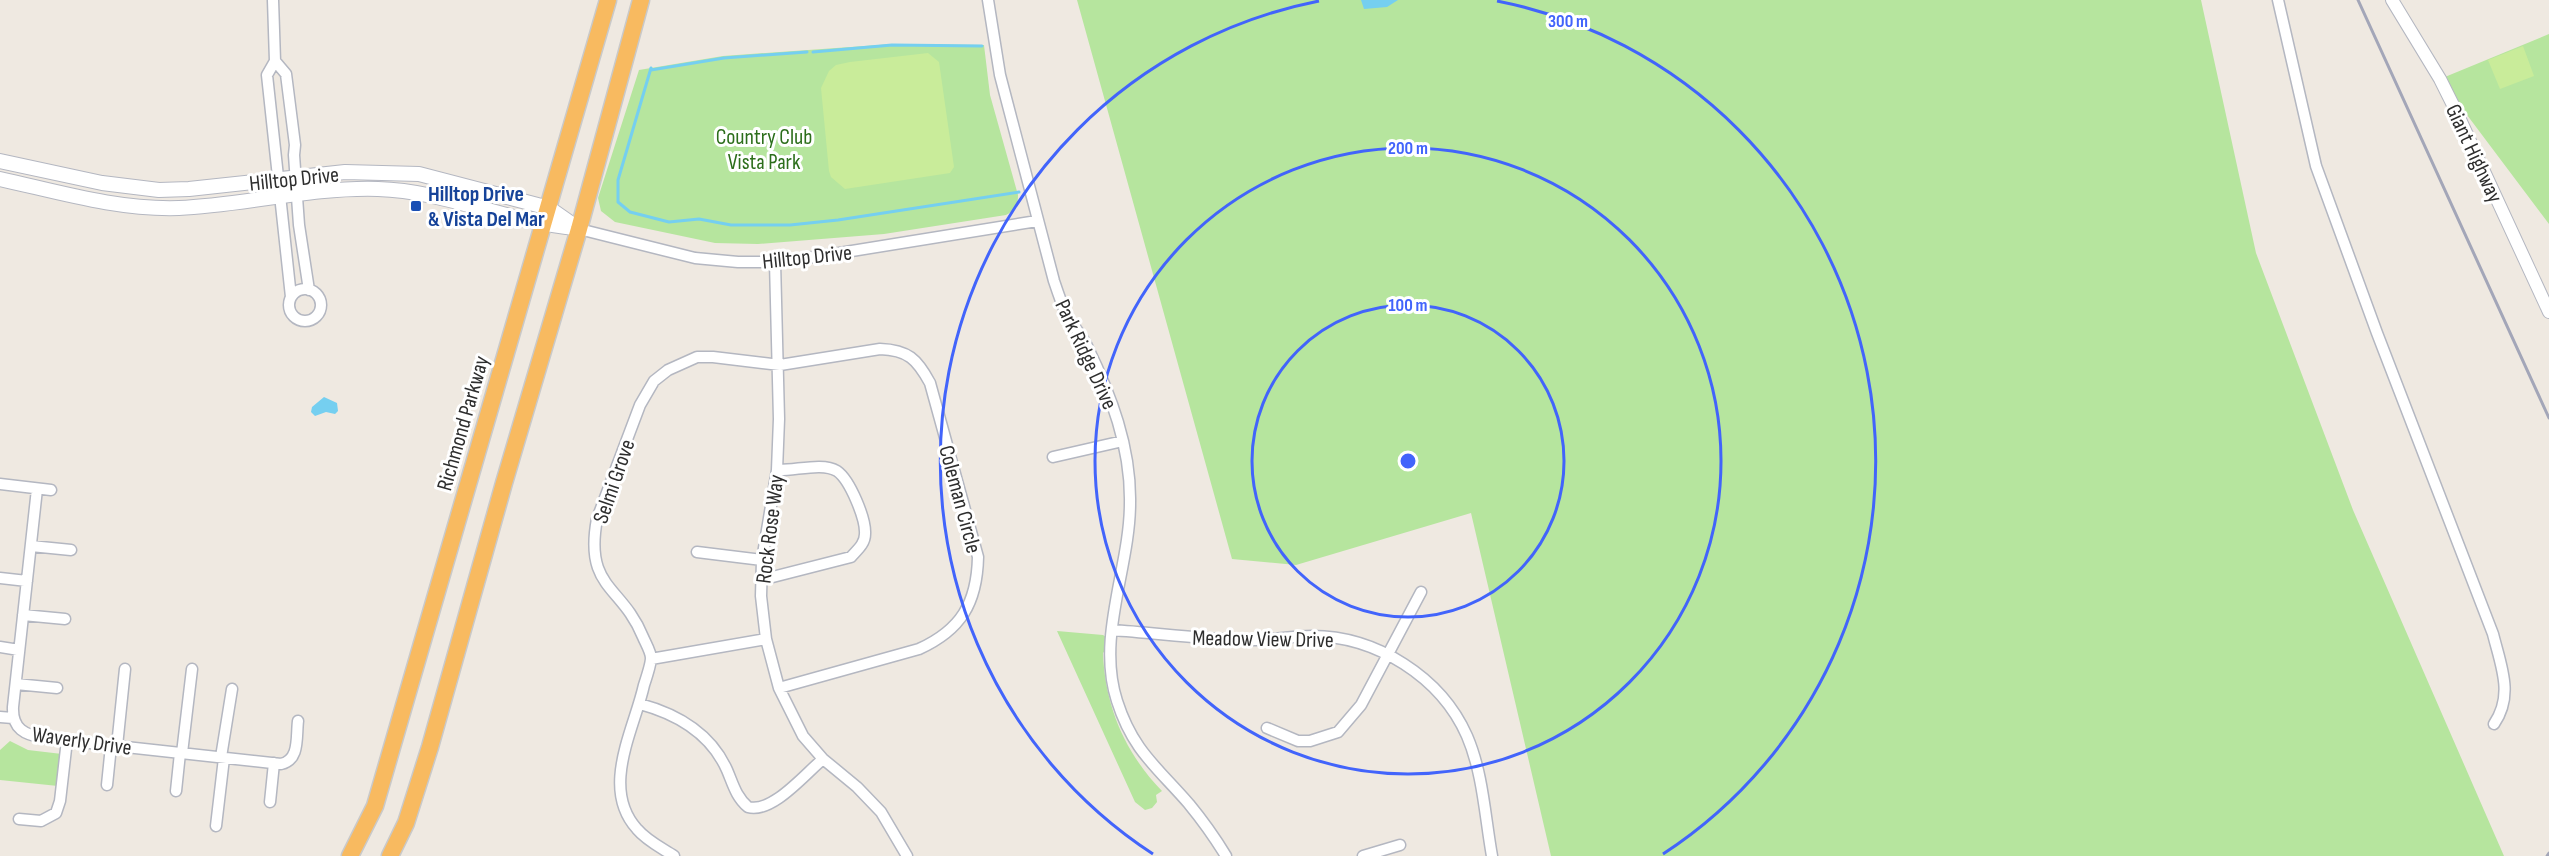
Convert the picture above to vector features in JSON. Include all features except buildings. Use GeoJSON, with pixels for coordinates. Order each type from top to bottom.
{"type":"FeatureCollection","features":[{"type":"Feature","properties":{"kind":"highway","name":"Richmond Parkway"},"geometry":{"type":"LineString","coordinates":[[350,856],[375,806],[608,0]]}},
{"type":"Feature","properties":{"kind":"highway"},"geometry":{"type":"LineString","coordinates":[[390,856],[406,823],[430,747],[579,228],[641,0]]}},
{"type":"Feature","properties":{"kind":"main road","name":"Hilltop Drive"},"geometry":{"type":"LineString","coordinates":[[0,161],[102,183],[159,190],[372,171],[419,174],[549,208],[579,228]]}},
{"type":"Feature","properties":{"kind":"main road","name":"Hilltop Drive"},"geometry":{"type":"LineString","coordinates":[[0,179],[103,202],[144,208],[179,208],[355,189],[400,190],[446,198],[544,226],[579,228]]}},
{"type":"Feature","properties":{"kind":"street"},"geometry":{"type":"LineString","coordinates":[[273,0],[275,61],[267,75],[291,297],[289,303],[292,315],[302,321],[313,319],[318,314],[320,303],[314,292],[309,290],[296,292],[291,297]]}},
{"type":"Feature","properties":{"kind":"street","name":"Park Ridge Drive"},"geometry":{"type":"LineString","coordinates":[[988,0],[999,75],[1037,220],[1066,315],[1086,344],[1111,400],[1124,441],[1131,503],[1112,630],[1110,666],[1116,699],[1129,732],[1147,760],[1209,830],[1226,856]]}},
{"type":"Feature","properties":{"kind":"street"},"geometry":{"type":"LineString","coordinates":[[2278,0],[2316,166],[2381,344],[2493,634],[2505,681],[2503,710],[2494,723]]}},
{"type":"Feature","properties":{"kind":"street","name":"Giant Highway"},"geometry":{"type":"LineString","coordinates":[[2392,0],[2453,106],[2549,312]]}},
{"type":"Feature","properties":{"kind":"street"},"geometry":{"type":"LineString","coordinates":[[275,61],[286,74],[296,145],[294,155],[299,225],[309,290]]}},
{"type":"Feature","properties":{"kind":"street","name":"Hilltop Drive"},"geometry":{"type":"LineString","coordinates":[[579,228],[695,258],[738,262],[775,261],[945,237],[1037,220]]}},
{"type":"Feature","properties":{"kind":"street","name":"Rock Rose Way"},"geometry":{"type":"LineString","coordinates":[[775,261],[780,365],[777,470],[762,560],[760,596],[766,639],[779,687],[803,736],[823,759],[857,787],[881,812],[907,856]]}},
{"type":"Feature","properties":{"kind":"street","name":"Coleman Circle"},"geometry":{"type":"LineString","coordinates":[[779,687],[919,650],[937,641],[953,628],[967,611],[978,576],[978,557],[930,383],[921,367],[909,356],[897,350],[880,349],[780,365]]}},
{"type":"Feature","properties":{"kind":"street","name":"Selmi Grove"},"geometry":{"type":"LineString","coordinates":[[651,659],[639,626],[601,576],[594,544],[597,519],[640,405],[654,381],[668,370],[697,357],[780,365]]}},
{"type":"Feature","properties":{"kind":"street"},"geometry":{"type":"LineString","coordinates":[[1053,457],[1124,441]]}},
{"type":"Feature","properties":{"kind":"street"},"geometry":{"type":"LineString","coordinates":[[761,580],[851,557],[861,547],[866,535],[849,482],[837,471],[826,468],[777,470]]}},
{"type":"Feature","properties":{"kind":"street"},"geometry":{"type":"LineString","coordinates":[[0,484],[51,490]]}},
{"type":"Feature","properties":{"kind":"street","name":"Waverly Drive"},"geometry":{"type":"LineString","coordinates":[[37,489],[16,684],[14,718],[17,727],[27,735],[278,764]]}},
{"type":"Feature","properties":{"kind":"street"},"geometry":{"type":"LineString","coordinates":[[31,546],[72,550]]}},
{"type":"Feature","properties":{"kind":"street"},"geometry":{"type":"LineString","coordinates":[[698,552],[762,560]]}},
{"type":"Feature","properties":{"kind":"street"},"geometry":{"type":"LineString","coordinates":[[0,578],[27,581]]}},
{"type":"Feature","properties":{"kind":"street"},"geometry":{"type":"LineString","coordinates":[[1267,728],[1298,741],[1310,741],[1338,732],[1360,705],[1421,592]]}},
{"type":"Feature","properties":{"kind":"street"},"geometry":{"type":"LineString","coordinates":[[23,615],[65,619]]}},
{"type":"Feature","properties":{"kind":"street","name":"Meadow View Drive"},"geometry":{"type":"LineString","coordinates":[[1112,630],[1234,640],[1330,637],[1368,645],[1417,672],[1445,699],[1457,717],[1474,757],[1492,856]]}},
{"type":"Feature","properties":{"kind":"street"},"geometry":{"type":"LineString","coordinates":[[674,856],[636,829],[628,816],[619,780],[651,659],[766,639]]}},
{"type":"Feature","properties":{"kind":"street"},"geometry":{"type":"LineString","coordinates":[[0,648],[20,650]]}},
{"type":"Feature","properties":{"kind":"street"},"geometry":{"type":"LineString","coordinates":[[107,785],[125,669]]}},
{"type":"Feature","properties":{"kind":"street"},"geometry":{"type":"LineString","coordinates":[[176,792],[192,669]]}},
{"type":"Feature","properties":{"kind":"street"},"geometry":{"type":"LineString","coordinates":[[16,684],[57,688]]}},
{"type":"Feature","properties":{"kind":"street"},"geometry":{"type":"LineString","coordinates":[[216,826],[222,758],[232,689]]}},
{"type":"Feature","properties":{"kind":"street"},"geometry":{"type":"LineString","coordinates":[[640,704],[675,716],[704,738],[727,768],[742,802],[755,809],[765,807],[775,801],[823,759]]}},
{"type":"Feature","properties":{"kind":"street"},"geometry":{"type":"LineString","coordinates":[[0,717],[14,718]]}},
{"type":"Feature","properties":{"kind":"street"},"geometry":{"type":"LineString","coordinates":[[270,802],[278,764],[288,762],[294,755],[298,721]]}},
{"type":"Feature","properties":{"kind":"street"},"geometry":{"type":"LineString","coordinates":[[19,819],[41,821],[56,813],[60,801],[67,740]]}},
{"type":"Feature","properties":{"kind":"street"},"geometry":{"type":"LineString","coordinates":[[1363,856],[1400,845]]}},
{"type":"Feature","properties":{"kind":"green space"},"geometry":{"type":"Polygon","coordinates":[[[1077,0],[2201,0],[2256,253],[2353,510],[2504,856],[1551,856],[1471,513],[1296,565],[1232,559],[1077,0]]]}},
{"type":"Feature","properties":{"kind":"green space"},"geometry":{"type":"Polygon","coordinates":[[[2549,34],[2549,224],[2440,79],[2549,34]]]}},
{"type":"Feature","properties":{"kind":"green space","name":"Country Club Vista Park"},"geometry":{"type":"Polygon","coordinates":[[[893,44],[984,45],[990,95],[1018,195],[1017,205],[1009,213],[884,234],[758,244],[715,243],[615,222],[601,211],[598,198],[639,70],[723,56],[893,44]]]}},
{"type":"Feature","properties":{"kind":"green space"},"geometry":{"type":"Polygon","coordinates":[[[2523,46],[2534,76],[2500,89],[2488,60],[2523,46]]]}},
{"type":"Feature","properties":{"kind":"green space"},"geometry":{"type":"Polygon","coordinates":[[[928,53],[939,62],[954,167],[950,173],[845,189],[831,177],[829,171],[821,88],[829,71],[836,65],[850,62],[928,53]]]}},
{"type":"Feature","properties":{"kind":"green space"},"geometry":{"type":"Polygon","coordinates":[[[1057,631],[1103,635],[1112,641],[1103,653],[1108,692],[1119,728],[1128,745],[1137,761],[1162,791],[1156,795],[1157,802],[1152,808],[1145,810],[1135,802],[1057,631]]]}},
{"type":"Feature","properties":{"kind":"green space"},"geometry":{"type":"Polygon","coordinates":[[[10,741],[28,750],[62,754],[58,786],[0,780],[0,750],[10,741]]]}},
{"type":"Feature","properties":{"kind":"water"},"geometry":{"type":"Polygon","coordinates":[[[1361,0],[1398,0],[1387,7],[1364,9],[1361,0]]]}},
{"type":"Feature","properties":{"kind":"water"},"geometry":{"type":"Polygon","coordinates":[[[324,397],[337,403],[338,411],[335,414],[326,412],[315,416],[311,412],[312,407],[324,397]]]}},
{"type":"Feature","properties":{"kind":"waterway"},"geometry":{"type":"LineString","coordinates":[[813,52],[892,45],[982,46]]}},
{"type":"Feature","properties":{"kind":"waterway"},"geometry":{"type":"LineString","coordinates":[[651,70],[724,58],[807,52]]}},
{"type":"Feature","properties":{"kind":"waterway"},"geometry":{"type":"LineString","coordinates":[[651,68],[618,180],[618,202],[630,212],[669,222],[699,219],[731,225],[790,225],[838,220],[1019,192]]}},
{"type":"Feature","properties":{"kind":"railway"},"geometry":{"type":"LineString","coordinates":[[2358,0],[2549,418]]}},
{"type":"Feature","properties":{"kind":"place","name":"Hilltop Drive & Vista Del Mar"},"geometry":{"type":"Point","coordinates":[416,206]}}]}
